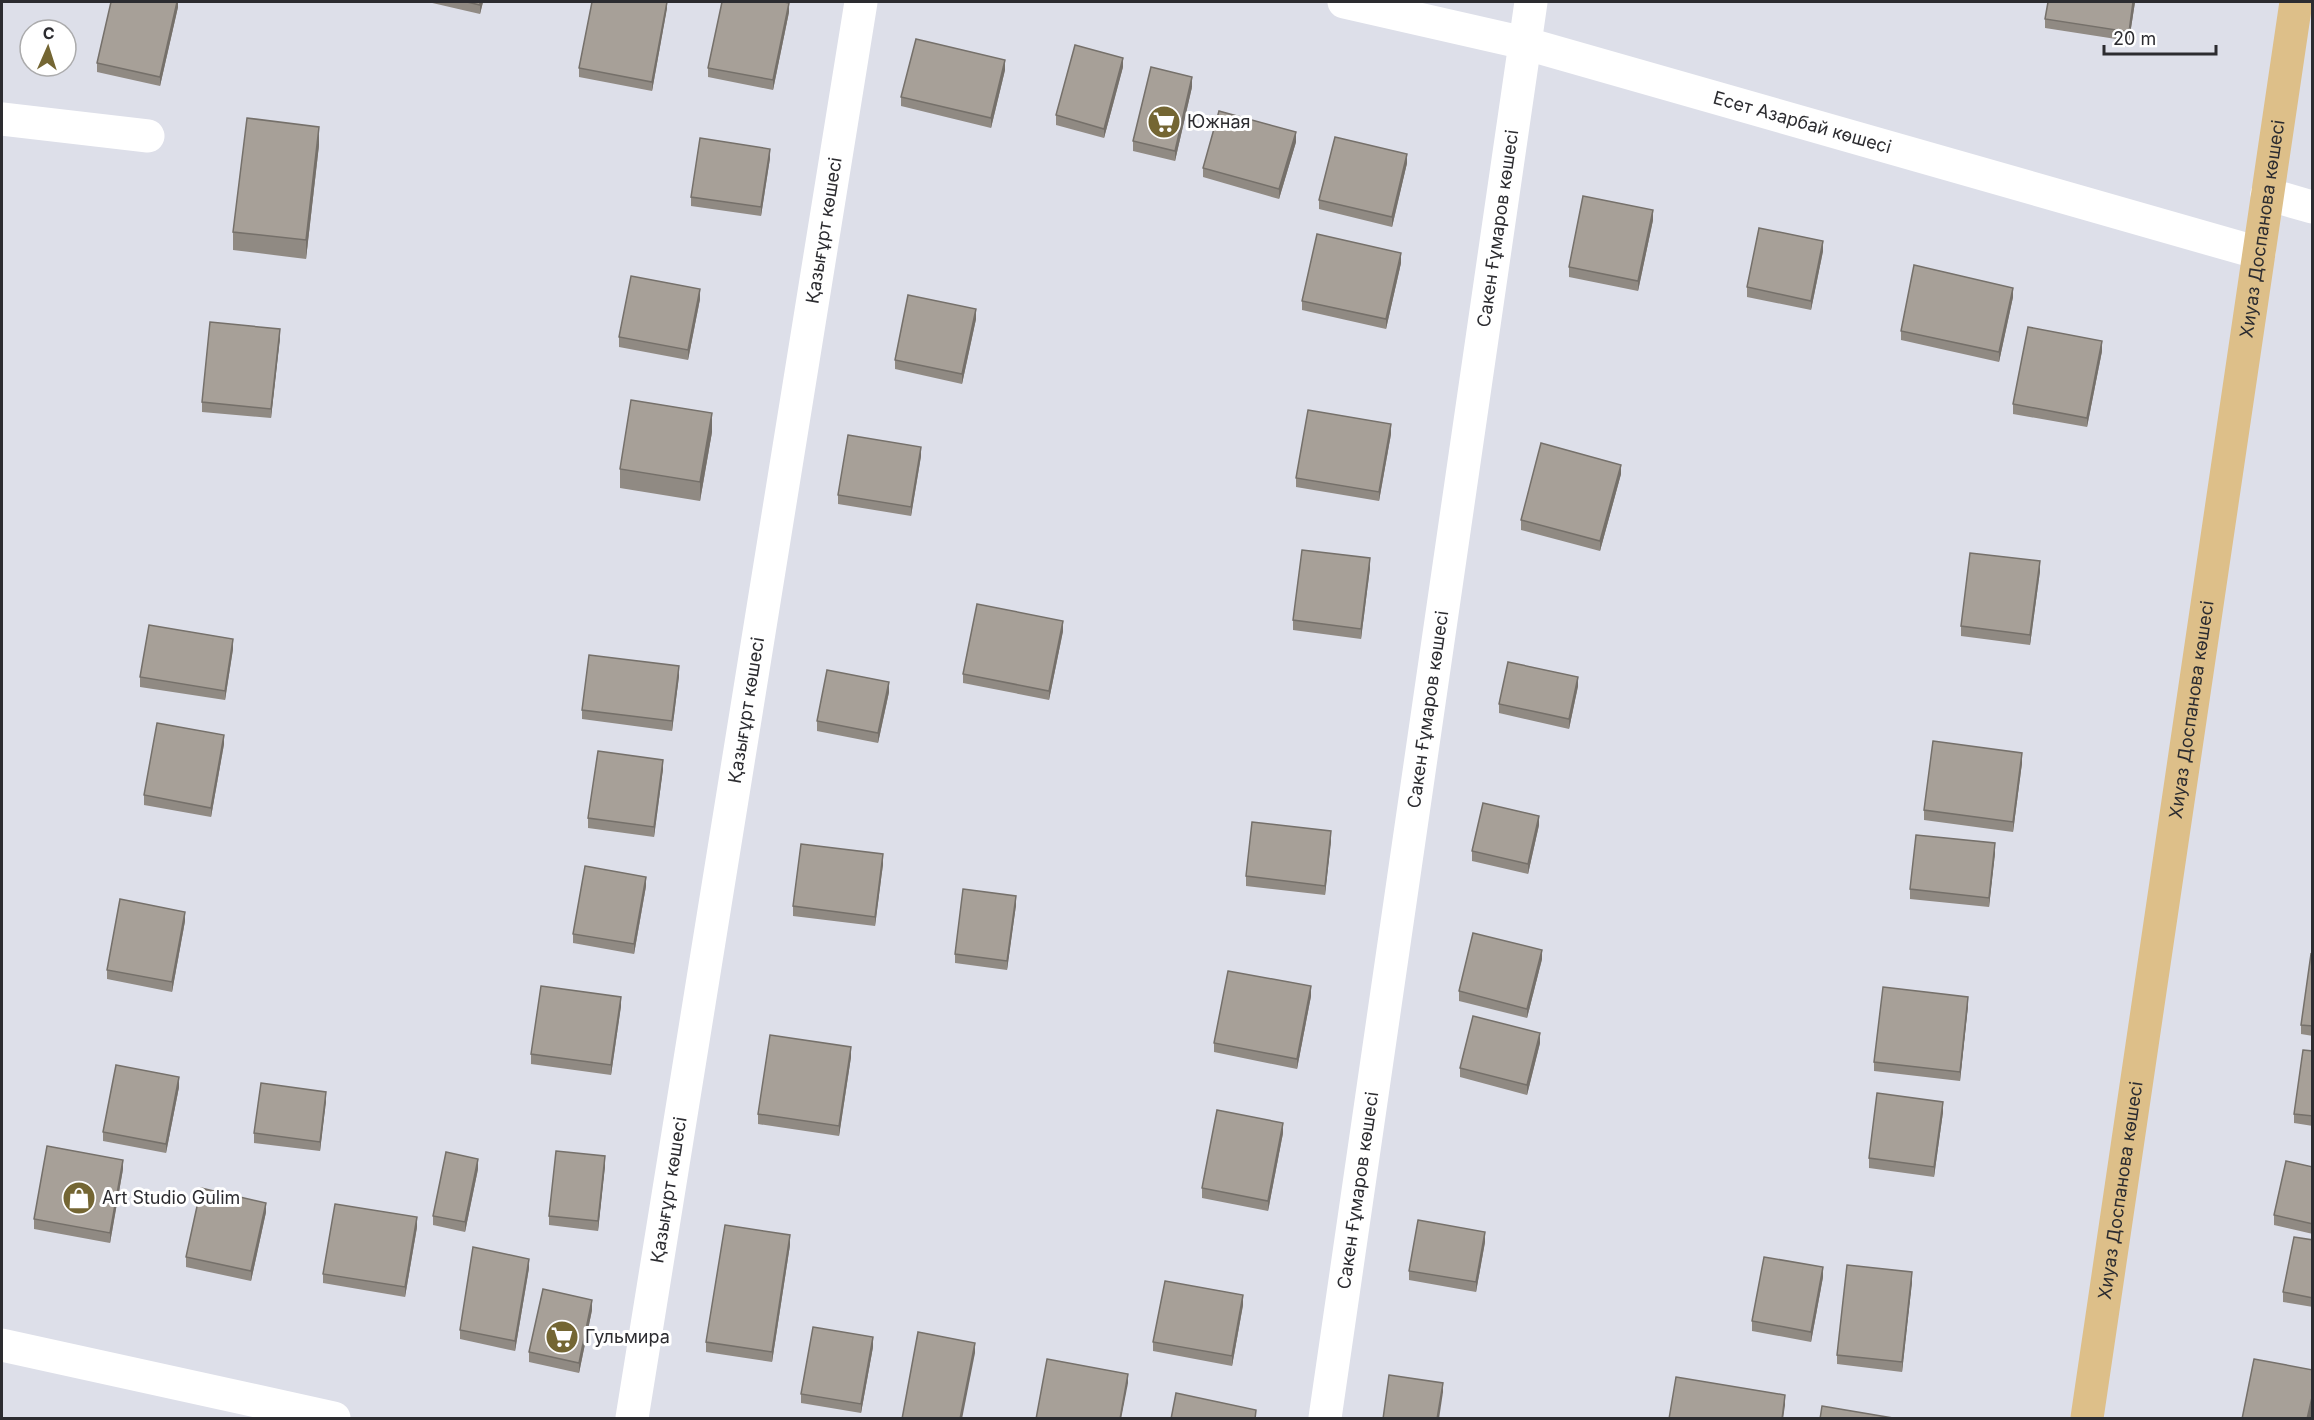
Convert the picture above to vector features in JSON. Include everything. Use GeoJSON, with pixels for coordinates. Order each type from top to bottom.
{"type":"FeatureCollection","features":[{"type":"Feature","properties":{"kind":"main road","name":"Хиуаз Доспанова көшесі"},"geometry":{"type":"LineString","coordinates":[[2087,1419],[2296,2]]}},
{"type":"Feature","properties":{"kind":"street","name":"Қазығұрт көшесі"},"geometry":{"type":"LineString","coordinates":[[632,1419],[861,2]]}},
{"type":"Feature","properties":{"kind":"street","name":"Есет Азарбай көшесі"},"geometry":{"type":"LineString","coordinates":[[1344,2],[1524,43],[2259,253]]}},
{"type":"Feature","properties":{"kind":"street","name":"Сакен Ғұмаров көшесі"},"geometry":{"type":"LineString","coordinates":[[1325,1419],[1530,2]]}},
{"type":"Feature","properties":{"kind":"street"},"geometry":{"type":"LineString","coordinates":[[2,119],[148,136]]}},
{"type":"Feature","properties":{"kind":"street"},"geometry":{"type":"LineString","coordinates":[[2267,194],[2313,207]]}},
{"type":"Feature","properties":{"kind":"street"},"geometry":{"type":"LineString","coordinates":[[2,1345],[334,1419]]}},
{"type":"Feature","properties":{"kind":"building"},"geometry":{"type":"Polygon","coordinates":[[[111,2],[177,2],[160,77],[97,63],[111,2]]]}},
{"type":"Feature","properties":{"kind":"building"},"geometry":{"type":"Polygon","coordinates":[[[592,2],[667,2],[652,82],[579,68],[592,2]]]}},
{"type":"Feature","properties":{"kind":"building"},"geometry":{"type":"Polygon","coordinates":[[[722,2],[789,3],[773,80],[708,68],[722,2]]]}},
{"type":"Feature","properties":{"kind":"building"},"geometry":{"type":"Polygon","coordinates":[[[2048,2],[2133,2],[2129,32],[2045,19],[2048,2]]]}},
{"type":"Feature","properties":{"kind":"building"},"geometry":{"type":"Polygon","coordinates":[[[916,39],[1005,60],[991,118],[901,97],[916,39]]]}},
{"type":"Feature","properties":{"kind":"building"},"geometry":{"type":"Polygon","coordinates":[[[1075,45],[1123,58],[1104,129],[1056,115],[1075,45]]]}},
{"type":"Feature","properties":{"kind":"building"},"geometry":{"type":"Polygon","coordinates":[[[1151,67],[1192,77],[1175,151],[1133,141],[1151,67]]]}},
{"type":"Feature","properties":{"kind":"building"},"geometry":{"type":"Polygon","coordinates":[[[1219,111],[1296,132],[1279,189],[1203,168],[1219,111]]]}},
{"type":"Feature","properties":{"kind":"building"},"geometry":{"type":"Polygon","coordinates":[[[247,118],[319,127],[306,240],[233,232],[247,118]]]}},
{"type":"Feature","properties":{"kind":"building"},"geometry":{"type":"Polygon","coordinates":[[[1335,137],[1407,154],[1392,217],[1319,200],[1335,137]]]}},
{"type":"Feature","properties":{"kind":"building"},"geometry":{"type":"Polygon","coordinates":[[[700,138],[770,149],[761,207],[691,197],[700,138]]]}},
{"type":"Feature","properties":{"kind":"building"},"geometry":{"type":"Polygon","coordinates":[[[1583,196],[1653,210],[1638,281],[1569,267],[1583,196]]]}},
{"type":"Feature","properties":{"kind":"building"},"geometry":{"type":"Polygon","coordinates":[[[1759,228],[1823,241],[1811,301],[1747,287],[1759,228]]]}},
{"type":"Feature","properties":{"kind":"building"},"geometry":{"type":"Polygon","coordinates":[[[1317,234],[1401,253],[1386,319],[1302,301],[1317,234]]]}},
{"type":"Feature","properties":{"kind":"building"},"geometry":{"type":"Polygon","coordinates":[[[1914,265],[2013,288],[1999,352],[1901,331],[1914,265]]]}},
{"type":"Feature","properties":{"kind":"building"},"geometry":{"type":"Polygon","coordinates":[[[631,276],[700,289],[688,350],[619,337],[631,276]]]}},
{"type":"Feature","properties":{"kind":"building"},"geometry":{"type":"Polygon","coordinates":[[[908,295],[976,309],[962,374],[895,360],[908,295]]]}},
{"type":"Feature","properties":{"kind":"building"},"geometry":{"type":"Polygon","coordinates":[[[210,322],[280,329],[271,409],[202,402],[210,322]]]}},
{"type":"Feature","properties":{"kind":"building"},"geometry":{"type":"Polygon","coordinates":[[[2028,327],[2102,341],[2087,418],[2013,404],[2028,327]]]}},
{"type":"Feature","properties":{"kind":"building"},"geometry":{"type":"Polygon","coordinates":[[[631,400],[712,413],[700,482],[620,469],[631,400]]]}},
{"type":"Feature","properties":{"kind":"building"},"geometry":{"type":"Polygon","coordinates":[[[1308,410],[1391,424],[1379,492],[1296,478],[1308,410]]]}},
{"type":"Feature","properties":{"kind":"building"},"geometry":{"type":"Polygon","coordinates":[[[848,435],[921,447],[911,507],[838,495],[848,435]]]}},
{"type":"Feature","properties":{"kind":"building"},"geometry":{"type":"Polygon","coordinates":[[[1541,443],[1621,465],[1600,541],[1521,520],[1541,443]]]}},
{"type":"Feature","properties":{"kind":"building"},"geometry":{"type":"Polygon","coordinates":[[[1302,550],[1370,558],[1361,629],[1293,620],[1302,550]]]}},
{"type":"Feature","properties":{"kind":"building"},"geometry":{"type":"Polygon","coordinates":[[[1970,553],[2040,561],[2030,635],[1961,626],[1970,553]]]}},
{"type":"Feature","properties":{"kind":"building"},"geometry":{"type":"Polygon","coordinates":[[[977,604],[1063,621],[1049,691],[963,674],[977,604]]]}},
{"type":"Feature","properties":{"kind":"building"},"geometry":{"type":"Polygon","coordinates":[[[149,625],[233,639],[225,691],[140,677],[149,625]]]}},
{"type":"Feature","properties":{"kind":"building"},"geometry":{"type":"Polygon","coordinates":[[[589,655],[679,666],[672,721],[582,710],[589,655]]]}},
{"type":"Feature","properties":{"kind":"building"},"geometry":{"type":"Polygon","coordinates":[[[1508,662],[1578,677],[1569,719],[1499,704],[1508,662]]]}},
{"type":"Feature","properties":{"kind":"building"},"geometry":{"type":"Polygon","coordinates":[[[827,670],[889,682],[878,733],[817,721],[827,670]]]}},
{"type":"Feature","properties":{"kind":"building"},"geometry":{"type":"Polygon","coordinates":[[[157,723],[224,735],[211,808],[144,795],[157,723]]]}},
{"type":"Feature","properties":{"kind":"building"},"geometry":{"type":"Polygon","coordinates":[[[1933,741],[2022,753],[2013,822],[1924,810],[1933,741]]]}},
{"type":"Feature","properties":{"kind":"building"},"geometry":{"type":"Polygon","coordinates":[[[598,751],[663,760],[654,827],[588,818],[598,751]]]}},
{"type":"Feature","properties":{"kind":"building"},"geometry":{"type":"Polygon","coordinates":[[[1483,803],[1539,816],[1528,864],[1472,851],[1483,803]]]}},
{"type":"Feature","properties":{"kind":"building"},"geometry":{"type":"Polygon","coordinates":[[[1252,822],[1331,831],[1325,886],[1246,876],[1252,822]]]}},
{"type":"Feature","properties":{"kind":"building"},"geometry":{"type":"Polygon","coordinates":[[[1916,835],[1995,843],[1989,898],[1910,889],[1916,835]]]}},
{"type":"Feature","properties":{"kind":"building"},"geometry":{"type":"Polygon","coordinates":[[[801,844],[883,854],[875,917],[793,906],[801,844]]]}},
{"type":"Feature","properties":{"kind":"building"},"geometry":{"type":"Polygon","coordinates":[[[585,866],[646,877],[634,944],[573,934],[585,866]]]}},
{"type":"Feature","properties":{"kind":"building"},"geometry":{"type":"Polygon","coordinates":[[[963,889],[1016,896],[1007,961],[955,954],[963,889]]]}},
{"type":"Feature","properties":{"kind":"building"},"geometry":{"type":"Polygon","coordinates":[[[120,899],[185,912],[172,982],[107,970],[120,899]]]}},
{"type":"Feature","properties":{"kind":"building"},"geometry":{"type":"Polygon","coordinates":[[[1473,933],[1542,950],[1527,1009],[1459,991],[1473,933]]]}},
{"type":"Feature","properties":{"kind":"building"},"geometry":{"type":"Polygon","coordinates":[[[2311,954],[2313,955],[2313,1026],[2301,1025],[2311,954]]]}},
{"type":"Feature","properties":{"kind":"building"},"geometry":{"type":"Polygon","coordinates":[[[1228,971],[1311,986],[1297,1059],[1214,1043],[1228,971]]]}},
{"type":"Feature","properties":{"kind":"building"},"geometry":{"type":"Polygon","coordinates":[[[541,986],[621,997],[611,1065],[531,1054],[541,986]]]}},
{"type":"Feature","properties":{"kind":"building"},"geometry":{"type":"Polygon","coordinates":[[[1883,987],[1968,997],[1960,1072],[1874,1062],[1883,987]]]}},
{"type":"Feature","properties":{"kind":"building"},"geometry":{"type":"Polygon","coordinates":[[[1473,1016],[1540,1033],[1527,1085],[1460,1068],[1473,1016]]]}},
{"type":"Feature","properties":{"kind":"building"},"geometry":{"type":"Polygon","coordinates":[[[770,1035],[851,1047],[839,1126],[758,1114],[770,1035]]]}},
{"type":"Feature","properties":{"kind":"building"},"geometry":{"type":"Polygon","coordinates":[[[2303,1050],[2313,1051],[2313,1116],[2294,1114],[2303,1050]]]}},
{"type":"Feature","properties":{"kind":"building"},"geometry":{"type":"Polygon","coordinates":[[[116,1065],[179,1077],[166,1144],[103,1132],[116,1065]]]}},
{"type":"Feature","properties":{"kind":"building"},"geometry":{"type":"Polygon","coordinates":[[[261,1083],[326,1092],[320,1142],[254,1133],[261,1083]]]}},
{"type":"Feature","properties":{"kind":"building"},"geometry":{"type":"Polygon","coordinates":[[[1877,1093],[1943,1102],[1934,1167],[1869,1158],[1877,1093]]]}},
{"type":"Feature","properties":{"kind":"building"},"geometry":{"type":"Polygon","coordinates":[[[1217,1110],[1283,1123],[1268,1201],[1202,1188],[1217,1110]]]}},
{"type":"Feature","properties":{"kind":"building"},"geometry":{"type":"Polygon","coordinates":[[[47,1146],[123,1160],[110,1233],[34,1219],[47,1146]]]}},
{"type":"Feature","properties":{"kind":"building"},"geometry":{"type":"Polygon","coordinates":[[[556,1151],[605,1156],[598,1221],[549,1216],[556,1151]]]}},
{"type":"Feature","properties":{"kind":"building"},"geometry":{"type":"Polygon","coordinates":[[[446,1152],[478,1159],[465,1222],[433,1216],[446,1152]]]}},
{"type":"Feature","properties":{"kind":"building"},"geometry":{"type":"Polygon","coordinates":[[[2286,1161],[2313,1167],[2313,1224],[2274,1215],[2286,1161]]]}},
{"type":"Feature","properties":{"kind":"building"},"geometry":{"type":"Polygon","coordinates":[[[201,1188],[266,1203],[251,1271],[186,1257],[201,1188]]]}},
{"type":"Feature","properties":{"kind":"building"},"geometry":{"type":"Polygon","coordinates":[[[335,1204],[417,1217],[405,1287],[323,1274],[335,1204]]]}},
{"type":"Feature","properties":{"kind":"building"},"geometry":{"type":"Polygon","coordinates":[[[1418,1220],[1485,1232],[1476,1282],[1409,1271],[1418,1220]]]}},
{"type":"Feature","properties":{"kind":"building"},"geometry":{"type":"Polygon","coordinates":[[[725,1225],[790,1235],[772,1352],[706,1342],[725,1225]]]}},
{"type":"Feature","properties":{"kind":"building"},"geometry":{"type":"Polygon","coordinates":[[[2294,1237],[2313,1240],[2313,1298],[2283,1292],[2294,1237]]]}},
{"type":"Feature","properties":{"kind":"building"},"geometry":{"type":"Polygon","coordinates":[[[473,1247],[529,1259],[515,1341],[460,1330],[473,1247]]]}},
{"type":"Feature","properties":{"kind":"building"},"geometry":{"type":"Polygon","coordinates":[[[1764,1257],[1823,1267],[1811,1332],[1752,1321],[1764,1257]]]}},
{"type":"Feature","properties":{"kind":"building"},"geometry":{"type":"Polygon","coordinates":[[[1847,1265],[1912,1272],[1902,1362],[1837,1355],[1847,1265]]]}},
{"type":"Feature","properties":{"kind":"building"},"geometry":{"type":"Polygon","coordinates":[[[1165,1281],[1243,1295],[1232,1356],[1153,1342],[1165,1281]]]}},
{"type":"Feature","properties":{"kind":"building"},"geometry":{"type":"Polygon","coordinates":[[[543,1289],[592,1300],[579,1363],[529,1352],[543,1289]]]}},
{"type":"Feature","properties":{"kind":"building"},"geometry":{"type":"Polygon","coordinates":[[[813,1327],[873,1337],[861,1404],[801,1394],[813,1327]]]}},
{"type":"Feature","properties":{"kind":"building"},"geometry":{"type":"Polygon","coordinates":[[[918,1332],[975,1343],[960,1419],[902,1419],[918,1332]]]}},
{"type":"Feature","properties":{"kind":"building"},"geometry":{"type":"Polygon","coordinates":[[[1047,1359],[1128,1374],[1120,1419],[1036,1419],[1047,1359]]]}},
{"type":"Feature","properties":{"kind":"building"},"geometry":{"type":"Polygon","coordinates":[[[2254,1359],[2313,1370],[2313,1393],[2307,1419],[2242,1419],[2254,1359]]]}},
{"type":"Feature","properties":{"kind":"building"},"geometry":{"type":"Polygon","coordinates":[[[1389,1375],[1443,1383],[1437,1419],[1383,1419],[1389,1375]]]}},
{"type":"Feature","properties":{"kind":"building"},"geometry":{"type":"Polygon","coordinates":[[[1676,1377],[1785,1395],[1782,1419],[1669,1419],[1676,1377]]]}},
{"type":"Feature","properties":{"kind":"building"},"geometry":{"type":"Polygon","coordinates":[[[1176,1393],[1256,1410],[1255,1419],[1171,1419],[1176,1393]]]}},
{"type":"Feature","properties":{"kind":"building"},"geometry":{"type":"Polygon","coordinates":[[[1822,1406],[1899,1419],[1820,1419],[1822,1406]]]}},
{"type":"Feature","properties":{"kind":"place","name":"Южная"},"geometry":{"type":"Point","coordinates":[1164,122]}},
{"type":"Feature","properties":{"kind":"place","name":"Art Studio Gulim"},"geometry":{"type":"Point","coordinates":[79,1198]}},
{"type":"Feature","properties":{"kind":"place","name":"Гульмира"},"geometry":{"type":"Point","coordinates":[562,1337]}}]}
